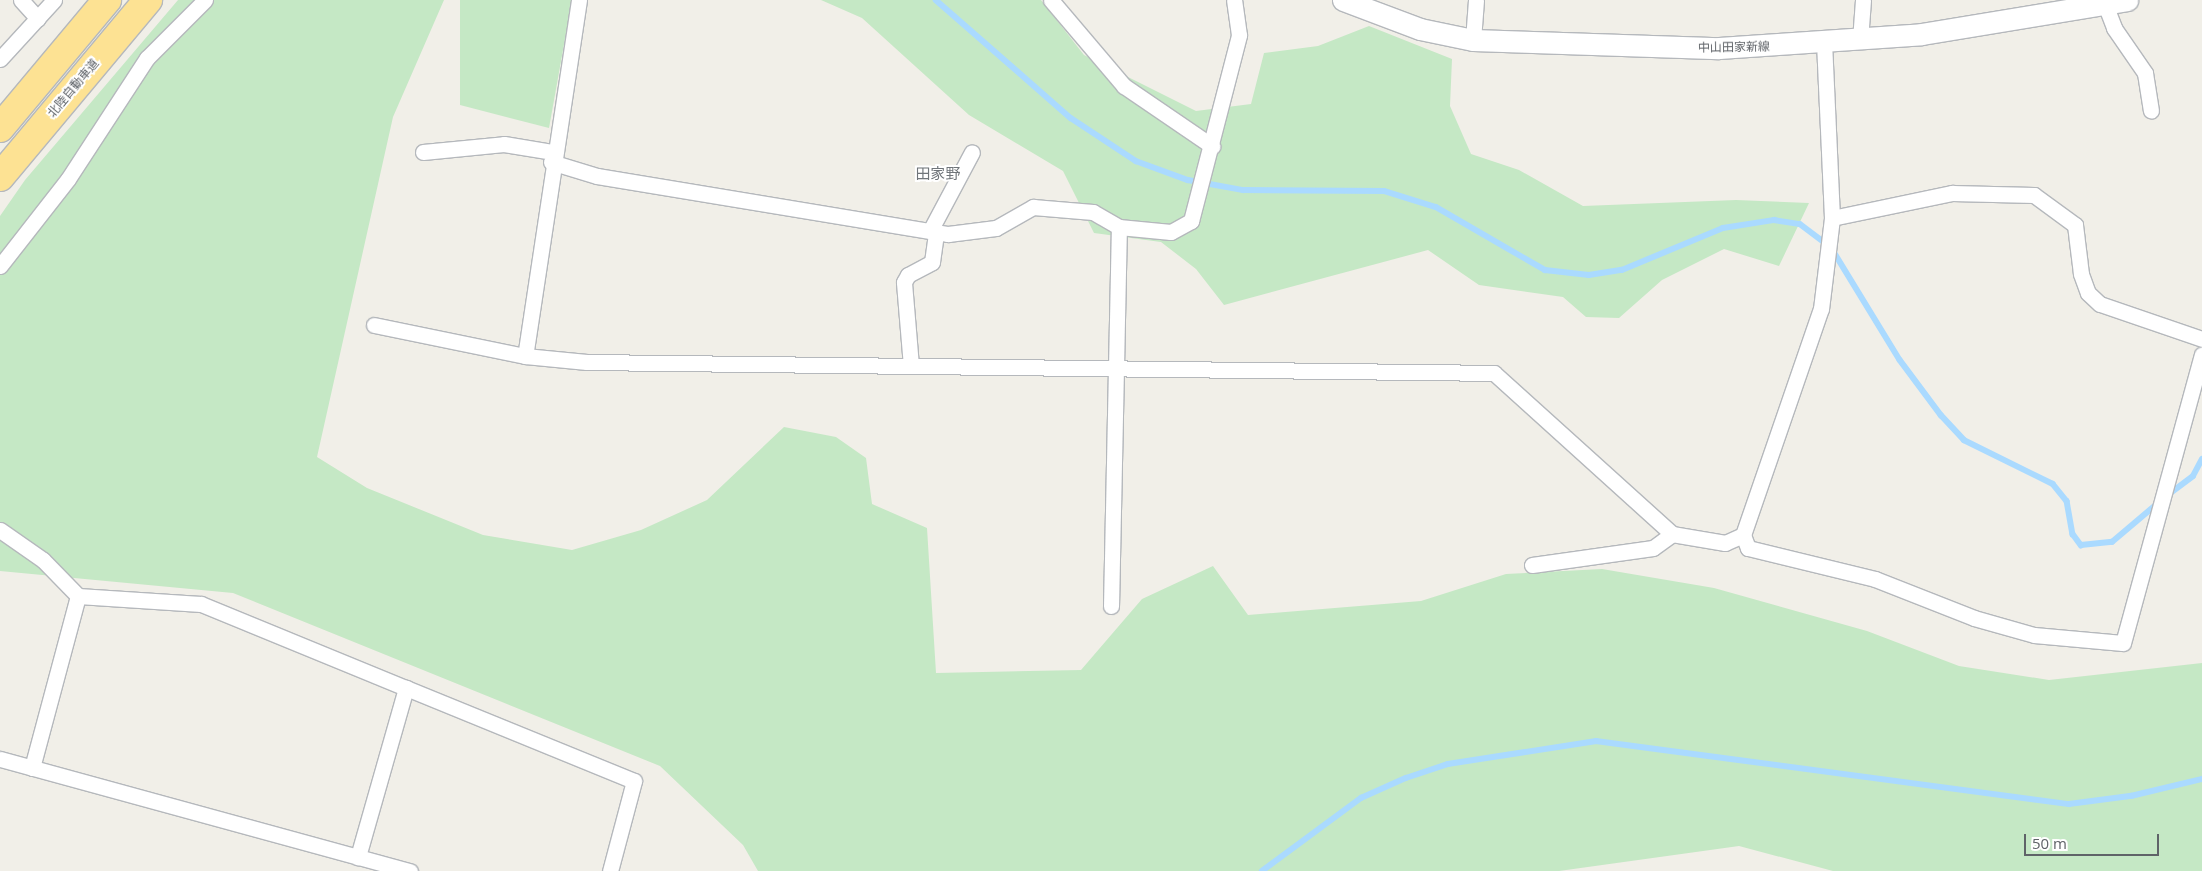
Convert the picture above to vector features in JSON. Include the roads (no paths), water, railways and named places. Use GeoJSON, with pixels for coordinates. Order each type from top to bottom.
{"type":"FeatureCollection","features":[{"type":"Feature","properties":{"kind":"highway"},"geometry":{"type":"LineString","coordinates":[[0,128],[107,0]]}},
{"type":"Feature","properties":{"kind":"highway","name":"北陸自動車道"},"geometry":{"type":"LineString","coordinates":[[0,177],[148,0]]}},
{"type":"Feature","properties":{"kind":"main road","name":"中山田家新線"},"geometry":{"type":"LineString","coordinates":[[1343,0],[1420,29],[1473,40],[1719,48],[1860,40],[2127,0]]}},
{"type":"Feature","properties":{"kind":"street"},"geometry":{"type":"LineString","coordinates":[[21,0],[38,19]]}},
{"type":"Feature","properties":{"kind":"street"},"geometry":{"type":"LineString","coordinates":[[0,58],[54,0]]}},
{"type":"Feature","properties":{"kind":"street"},"geometry":{"type":"LineString","coordinates":[[0,266],[68,178],[147,58],[205,0]]}},
{"type":"Feature","properties":{"kind":"street"},"geometry":{"type":"LineString","coordinates":[[524,356],[552,157],[579,0]]}},
{"type":"Feature","properties":{"kind":"street"},"geometry":{"type":"LineString","coordinates":[[1051,0],[1124,86],[1212,146]]}},
{"type":"Feature","properties":{"kind":"street"},"geometry":{"type":"LineString","coordinates":[[423,152],[504,144],[552,157],[597,176],[933,231],[996,228],[1033,207],[1093,212],[1119,227],[1171,232],[1190,221],[1212,146],[1239,35],[1234,0]]}},
{"type":"Feature","properties":{"kind":"street"},"geometry":{"type":"LineString","coordinates":[[1473,40],[1476,0]]}},
{"type":"Feature","properties":{"kind":"street"},"geometry":{"type":"LineString","coordinates":[[1860,40],[1863,0]]}},
{"type":"Feature","properties":{"kind":"street"},"geometry":{"type":"LineString","coordinates":[[2104,4],[2114,28],[2145,73],[2151,111]]}},
{"type":"Feature","properties":{"kind":"street"},"geometry":{"type":"LineString","coordinates":[[1824,43],[1832,218],[1821,309],[1808,356],[1743,535],[1748,548],[1875,579],[1991,623],[2034,635],[2123,643],[2202,355]]}},
{"type":"Feature","properties":{"kind":"street"},"geometry":{"type":"LineString","coordinates":[[911,366],[904,282],[908,275],[932,262],[933,231],[972,152]]}},
{"type":"Feature","properties":{"kind":"street"},"geometry":{"type":"LineString","coordinates":[[1832,218],[1944,194],[2034,195],[2075,225],[2081,274],[2088,293],[2100,304],[2202,339]]}},
{"type":"Feature","properties":{"kind":"street"},"geometry":{"type":"LineString","coordinates":[[1111,606],[1114,365],[1119,227]]}},
{"type":"Feature","properties":{"kind":"street"},"geometry":{"type":"LineString","coordinates":[[374,325],[524,356],[587,362],[911,366],[1114,365],[1494,373],[1672,534],[1724,544],[1743,535]]}},
{"type":"Feature","properties":{"kind":"street"},"geometry":{"type":"LineString","coordinates":[[0,530],[42,560],[78,596],[201,604],[634,781],[610,871]]}},
{"type":"Feature","properties":{"kind":"street"},"geometry":{"type":"LineString","coordinates":[[1532,565],[1653,548],[1672,534]]}},
{"type":"Feature","properties":{"kind":"street"},"geometry":{"type":"LineString","coordinates":[[32,768],[78,596]]}},
{"type":"Feature","properties":{"kind":"street"},"geometry":{"type":"LineString","coordinates":[[358,857],[406,688]]}},
{"type":"Feature","properties":{"kind":"street"},"geometry":{"type":"LineString","coordinates":[[0,759],[410,871]]}},
{"type":"Feature","properties":{"kind":"waterway"},"geometry":{"type":"LineString","coordinates":[[936,0],[1071,118],[1136,161],[1188,180],[1243,190],[1384,191],[1436,207],[1545,270],[1589,275],[1622,270],[1723,228],[1774,220],[1800,224],[1831,247],[1900,360],[1941,415],[1964,440],[2053,484],[2067,501],[2073,534],[2081,545],[2112,542],[2157,504]]}},
{"type":"Feature","properties":{"kind":"waterway"},"geometry":{"type":"LineString","coordinates":[[2168,495],[2193,476],[2202,459]]}},
{"type":"Feature","properties":{"kind":"waterway"},"geometry":{"type":"LineString","coordinates":[[1262,871],[1361,798],[1406,778],[1448,764],[1596,741],[2069,804],[2131,796],[2202,779]]}},
{"type":"Feature","properties":{"kind":"district","name":"田家野"},"geometry":{"type":"Point","coordinates":[938,174]}}]}
